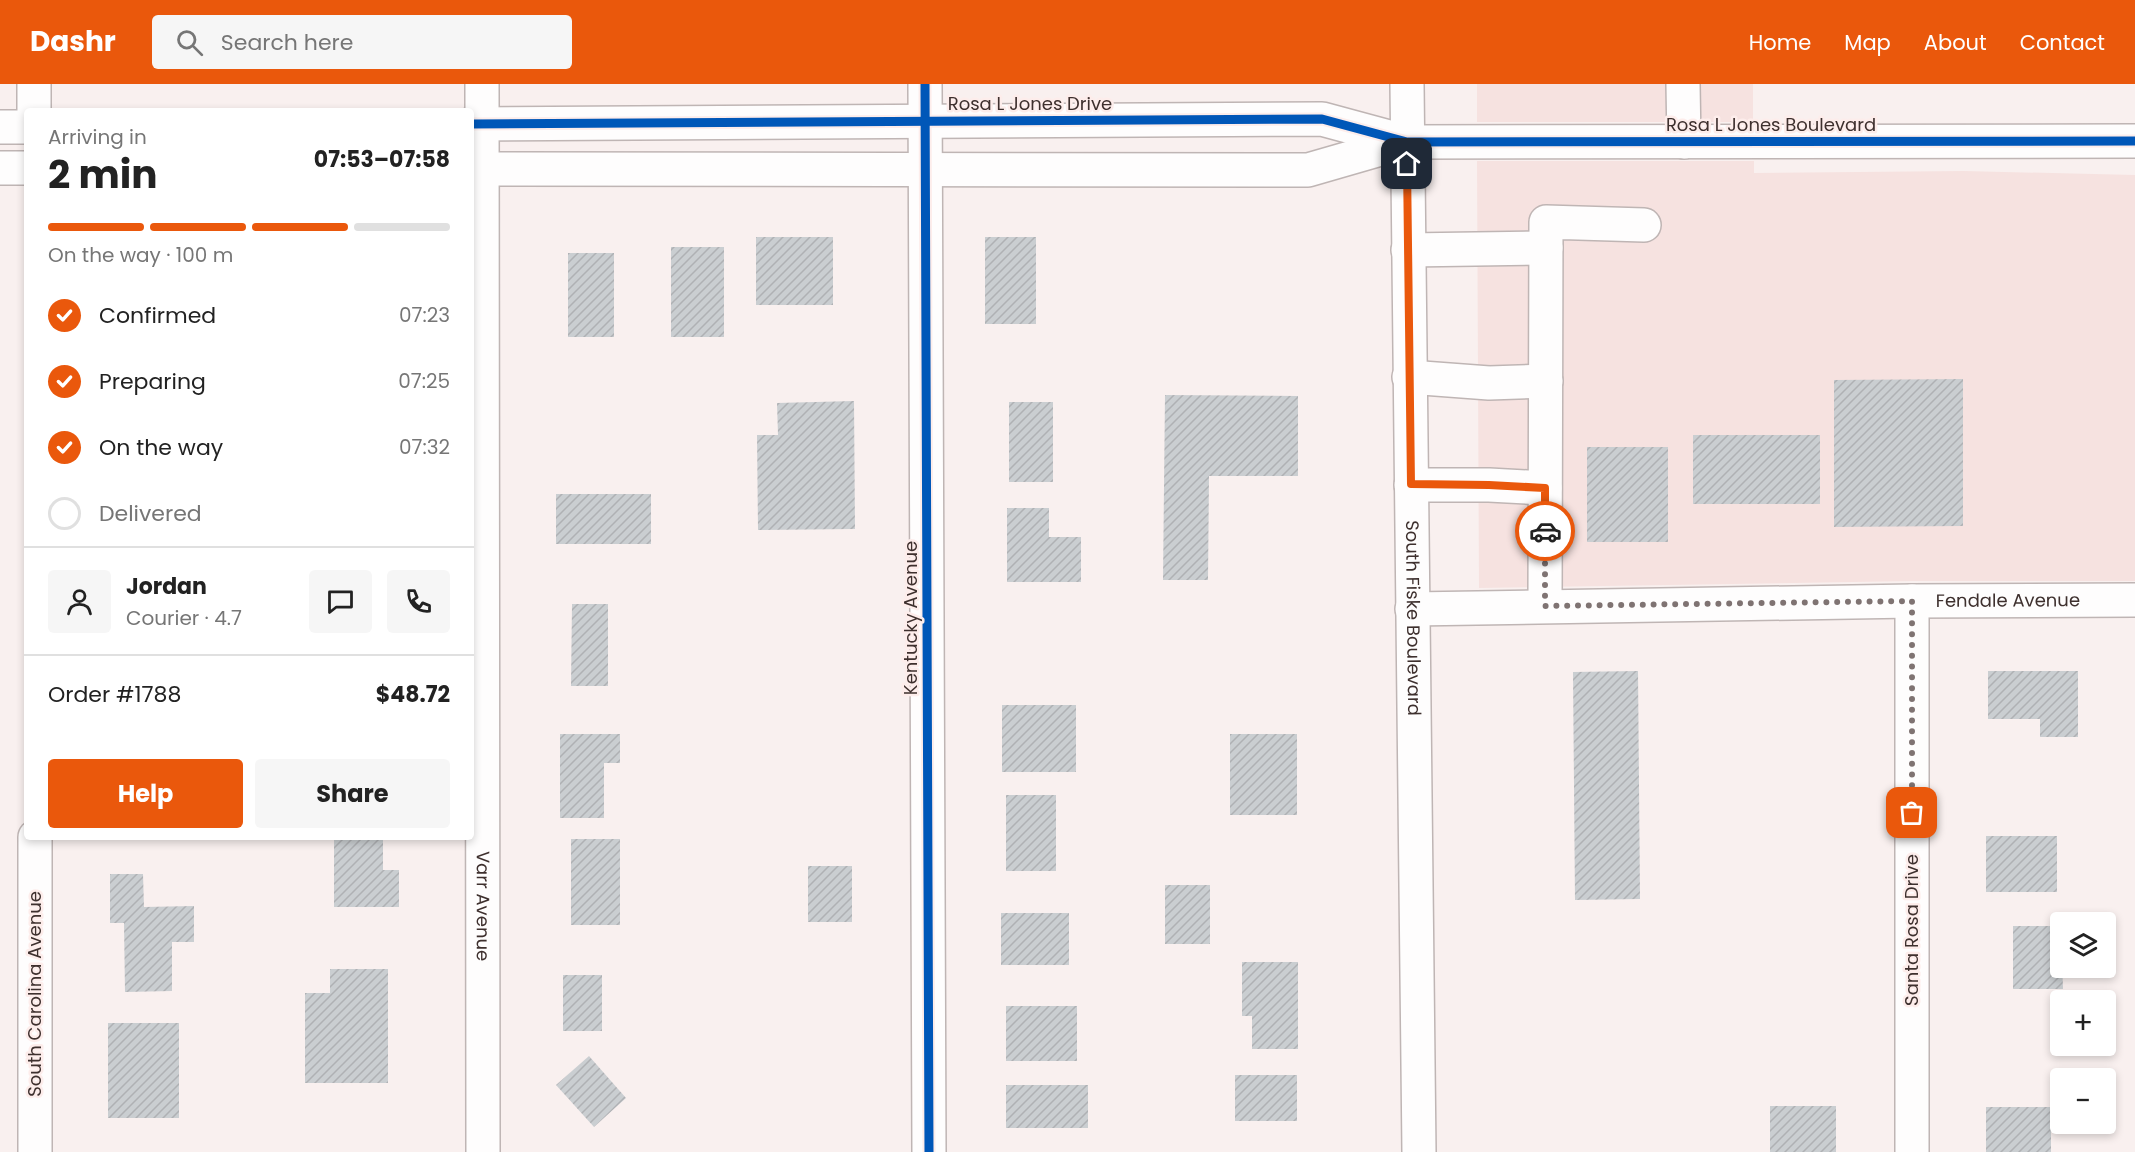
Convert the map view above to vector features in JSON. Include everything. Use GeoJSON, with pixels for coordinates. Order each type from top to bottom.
{"type":"FeatureCollection","features":[{"type":"Feature","properties":{"kind":"street"},"geometry":{"type":"LineString","coordinates":[[34,84],[34,108]]}},
{"type":"Feature","properties":{"kind":"street","name":"Varr Avenue"},"geometry":{"type":"LineString","coordinates":[[482,84],[476,124],[476,169],[483,1152]]}},
{"type":"Feature","properties":{"kind":"street","name":"Kentucky Avenue"},"geometry":{"type":"LineString","coordinates":[[926,84],[929,1152]]}},
{"type":"Feature","properties":{"kind":"street","name":"South Fiske Boulevard"},"geometry":{"type":"LineString","coordinates":[[1407,84],[1419,1152]]}},
{"type":"Feature","properties":{"kind":"street"},"geometry":{"type":"LineString","coordinates":[[1683,84],[1684,142]]}},
{"type":"Feature","properties":{"kind":"street","name":"Rosa L Jones Drive"},"geometry":{"type":"LineString","coordinates":[[476,124],[1322,119],[1407,142]]}},
{"type":"Feature","properties":{"kind":"street"},"geometry":{"type":"LineString","coordinates":[[0,127],[24,127]]}},
{"type":"Feature","properties":{"kind":"street","name":"Rosa L Jones Boulevard"},"geometry":{"type":"LineString","coordinates":[[1407,142],[2135,141]]}},
{"type":"Feature","properties":{"kind":"street"},"geometry":{"type":"LineString","coordinates":[[476,169],[1308,170],[1407,142]]}},
{"type":"Feature","properties":{"kind":"street"},"geometry":{"type":"LineString","coordinates":[[0,168],[24,168]]}},
{"type":"Feature","properties":{"kind":"street"},"geometry":{"type":"LineString","coordinates":[[1545,606],[1546,222],[1644,225]]}},
{"type":"Feature","properties":{"kind":"street"},"geometry":{"type":"LineString","coordinates":[[1408,250],[1546,248]]}},
{"type":"Feature","properties":{"kind":"street"},"geometry":{"type":"LineString","coordinates":[[1409,377],[1489,382],[1546,381]]}},
{"type":"Feature","properties":{"kind":"street"},"geometry":{"type":"LineString","coordinates":[[1411,484],[1545,488]]}},
{"type":"Feature","properties":{"kind":"street","name":"Fendale Avenue"},"geometry":{"type":"LineString","coordinates":[[1412,609],[2135,600]]}},
{"type":"Feature","properties":{"kind":"street","name":"Santa Rosa Drive"},"geometry":{"type":"LineString","coordinates":[[1912,601],[1912,1152]]}},
{"type":"Feature","properties":{"kind":"street","name":"South Carolina Avenue"},"geometry":{"type":"LineString","coordinates":[[35,840],[35,1152]]}},
{"type":"Feature","properties":{"kind":"shaded area"},"geometry":{"type":"Polygon","coordinates":[[[1477,84],[1753,84],[1753,122],[1477,122],[1477,84]]]}},
{"type":"Feature","properties":{"kind":"shaded area"},"geometry":{"type":"Polygon","coordinates":[[[1477,161],[1754,161],[1754,173],[1964,171],[2135,175],[2135,581],[1912,581],[1479,588],[1477,161]]]}},
{"type":"Feature","properties":{"kind":"building"},"geometry":{"type":"Polygon","coordinates":[[[756,237],[833,237],[833,305],[756,305],[756,237]]]}},
{"type":"Feature","properties":{"kind":"building"},"geometry":{"type":"Polygon","coordinates":[[[985,237],[1036,237],[1036,324],[985,324],[985,237]]]}},
{"type":"Feature","properties":{"kind":"building"},"geometry":{"type":"Polygon","coordinates":[[[671,247],[724,247],[724,337],[671,337],[671,247]]]}},
{"type":"Feature","properties":{"kind":"building"},"geometry":{"type":"Polygon","coordinates":[[[568,253],[614,253],[614,337],[568,337],[568,253]]]}},
{"type":"Feature","properties":{"kind":"building"},"geometry":{"type":"Polygon","coordinates":[[[1963,379],[1963,526],[1834,527],[1834,380],[1963,379]]]}},
{"type":"Feature","properties":{"kind":"building"},"geometry":{"type":"Polygon","coordinates":[[[1165,395],[1298,396],[1298,476],[1209,476],[1208,580],[1163,580],[1165,395]]]}},
{"type":"Feature","properties":{"kind":"building"},"geometry":{"type":"Polygon","coordinates":[[[854,401],[855,529],[758,530],[757,435],[778,435],[777,403],[854,401]]]}},
{"type":"Feature","properties":{"kind":"building"},"geometry":{"type":"Polygon","coordinates":[[[1009,402],[1053,402],[1053,482],[1009,482],[1009,402]]]}},
{"type":"Feature","properties":{"kind":"building"},"geometry":{"type":"Polygon","coordinates":[[[1693,435],[1820,435],[1820,504],[1693,504],[1693,435]]]}},
{"type":"Feature","properties":{"kind":"building"},"geometry":{"type":"Polygon","coordinates":[[[1587,447],[1668,447],[1668,542],[1587,542],[1587,447]]]}},
{"type":"Feature","properties":{"kind":"building"},"geometry":{"type":"Polygon","coordinates":[[[556,494],[651,494],[651,544],[556,544],[556,494]]]}},
{"type":"Feature","properties":{"kind":"building"},"geometry":{"type":"Polygon","coordinates":[[[1007,508],[1049,508],[1049,537],[1081,537],[1081,582],[1007,582],[1007,508]]]}},
{"type":"Feature","properties":{"kind":"building"},"geometry":{"type":"Polygon","coordinates":[[[572,604],[608,604],[608,686],[571,686],[572,604]]]}},
{"type":"Feature","properties":{"kind":"building"},"geometry":{"type":"Polygon","coordinates":[[[1638,671],[1640,899],[1575,900],[1573,672],[1638,671]]]}},
{"type":"Feature","properties":{"kind":"building"},"geometry":{"type":"Polygon","coordinates":[[[1988,671],[2078,671],[2078,737],[2040,737],[2040,719],[1988,719],[1988,671]]]}},
{"type":"Feature","properties":{"kind":"building"},"geometry":{"type":"Polygon","coordinates":[[[1002,705],[1076,705],[1076,772],[1002,772],[1002,705]]]}},
{"type":"Feature","properties":{"kind":"building"},"geometry":{"type":"Polygon","coordinates":[[[560,734],[620,734],[620,763],[604,763],[604,818],[560,818],[560,734]]]}},
{"type":"Feature","properties":{"kind":"building"},"geometry":{"type":"Polygon","coordinates":[[[1230,734],[1297,734],[1297,815],[1230,815],[1230,734]]]}},
{"type":"Feature","properties":{"kind":"building"},"geometry":{"type":"Polygon","coordinates":[[[1006,795],[1056,795],[1056,871],[1006,871],[1006,795]]]}},
{"type":"Feature","properties":{"kind":"building"},"geometry":{"type":"Polygon","coordinates":[[[1986,836],[2057,836],[2057,892],[1986,892],[1986,836]]]}},
{"type":"Feature","properties":{"kind":"building"},"geometry":{"type":"Polygon","coordinates":[[[571,839],[620,839],[620,925],[571,925],[571,839]]]}},
{"type":"Feature","properties":{"kind":"building"},"geometry":{"type":"Polygon","coordinates":[[[334,840],[383,840],[383,870],[399,870],[399,907],[334,907],[334,840]]]}},
{"type":"Feature","properties":{"kind":"building"},"geometry":{"type":"Polygon","coordinates":[[[808,866],[852,866],[852,922],[808,922],[808,866]]]}},
{"type":"Feature","properties":{"kind":"building"},"geometry":{"type":"Polygon","coordinates":[[[110,874],[143,874],[144,907],[194,906],[194,942],[172,942],[172,991],[125,992],[124,923],[110,923],[110,874]]]}},
{"type":"Feature","properties":{"kind":"building"},"geometry":{"type":"Polygon","coordinates":[[[1165,885],[1210,885],[1210,944],[1165,944],[1165,885]]]}},
{"type":"Feature","properties":{"kind":"building"},"geometry":{"type":"Polygon","coordinates":[[[1001,913],[1069,913],[1069,965],[1001,965],[1001,913]]]}},
{"type":"Feature","properties":{"kind":"building"},"geometry":{"type":"Polygon","coordinates":[[[2013,926],[2050,926],[2050,978],[2063,978],[2063,989],[2013,989],[2013,926]]]}},
{"type":"Feature","properties":{"kind":"building"},"geometry":{"type":"Polygon","coordinates":[[[1242,962],[1298,962],[1298,1049],[1252,1049],[1252,1016],[1242,1016],[1242,962]]]}},
{"type":"Feature","properties":{"kind":"building"},"geometry":{"type":"Polygon","coordinates":[[[330,969],[388,969],[388,1083],[305,1083],[305,993],[330,993],[330,969]]]}},
{"type":"Feature","properties":{"kind":"building"},"geometry":{"type":"Polygon","coordinates":[[[563,975],[602,975],[602,1031],[563,1031],[563,975]]]}},
{"type":"Feature","properties":{"kind":"building"},"geometry":{"type":"Polygon","coordinates":[[[1006,1006],[1077,1006],[1077,1061],[1006,1061],[1006,1006]]]}},
{"type":"Feature","properties":{"kind":"building"},"geometry":{"type":"Polygon","coordinates":[[[108,1023],[179,1023],[179,1118],[108,1118],[108,1023]]]}},
{"type":"Feature","properties":{"kind":"building"},"geometry":{"type":"Polygon","coordinates":[[[589,1056],[626,1098],[594,1127],[556,1085],[589,1056]]]}},
{"type":"Feature","properties":{"kind":"building"},"geometry":{"type":"Polygon","coordinates":[[[1235,1075],[1297,1075],[1297,1121],[1235,1121],[1235,1075]]]}},
{"type":"Feature","properties":{"kind":"building"},"geometry":{"type":"Polygon","coordinates":[[[1006,1085],[1088,1085],[1088,1128],[1006,1128],[1006,1085]]]}},
{"type":"Feature","properties":{"kind":"building"},"geometry":{"type":"Polygon","coordinates":[[[1770,1106],[1836,1106],[1836,1152],[1770,1152],[1770,1106]]]}},
{"type":"Feature","properties":{"kind":"building"},"geometry":{"type":"Polygon","coordinates":[[[1986,1107],[2050,1107],[2051,1152],[1986,1152],[1986,1107]]]}},
{"type":"Feature","properties":{"kind":"cycle path"},"geometry":{"type":"LineString","coordinates":[[925,84],[929,1152]]}},
{"type":"Feature","properties":{"kind":"cycle path"},"geometry":{"type":"LineString","coordinates":[[474,124],[1322,119],[1407,142],[2135,141]]}},
{"type":"Feature","properties":{"kind":"way so far"},"geometry":{"type":"LineString","coordinates":[[1545,531],[1545,606],[1912,601],[1912,813]]}},
{"type":"Feature","properties":{"kind":"route"},"geometry":{"type":"LineString","coordinates":[[1407,164],[1411,484],[1545,488],[1545,531]]}}]}
